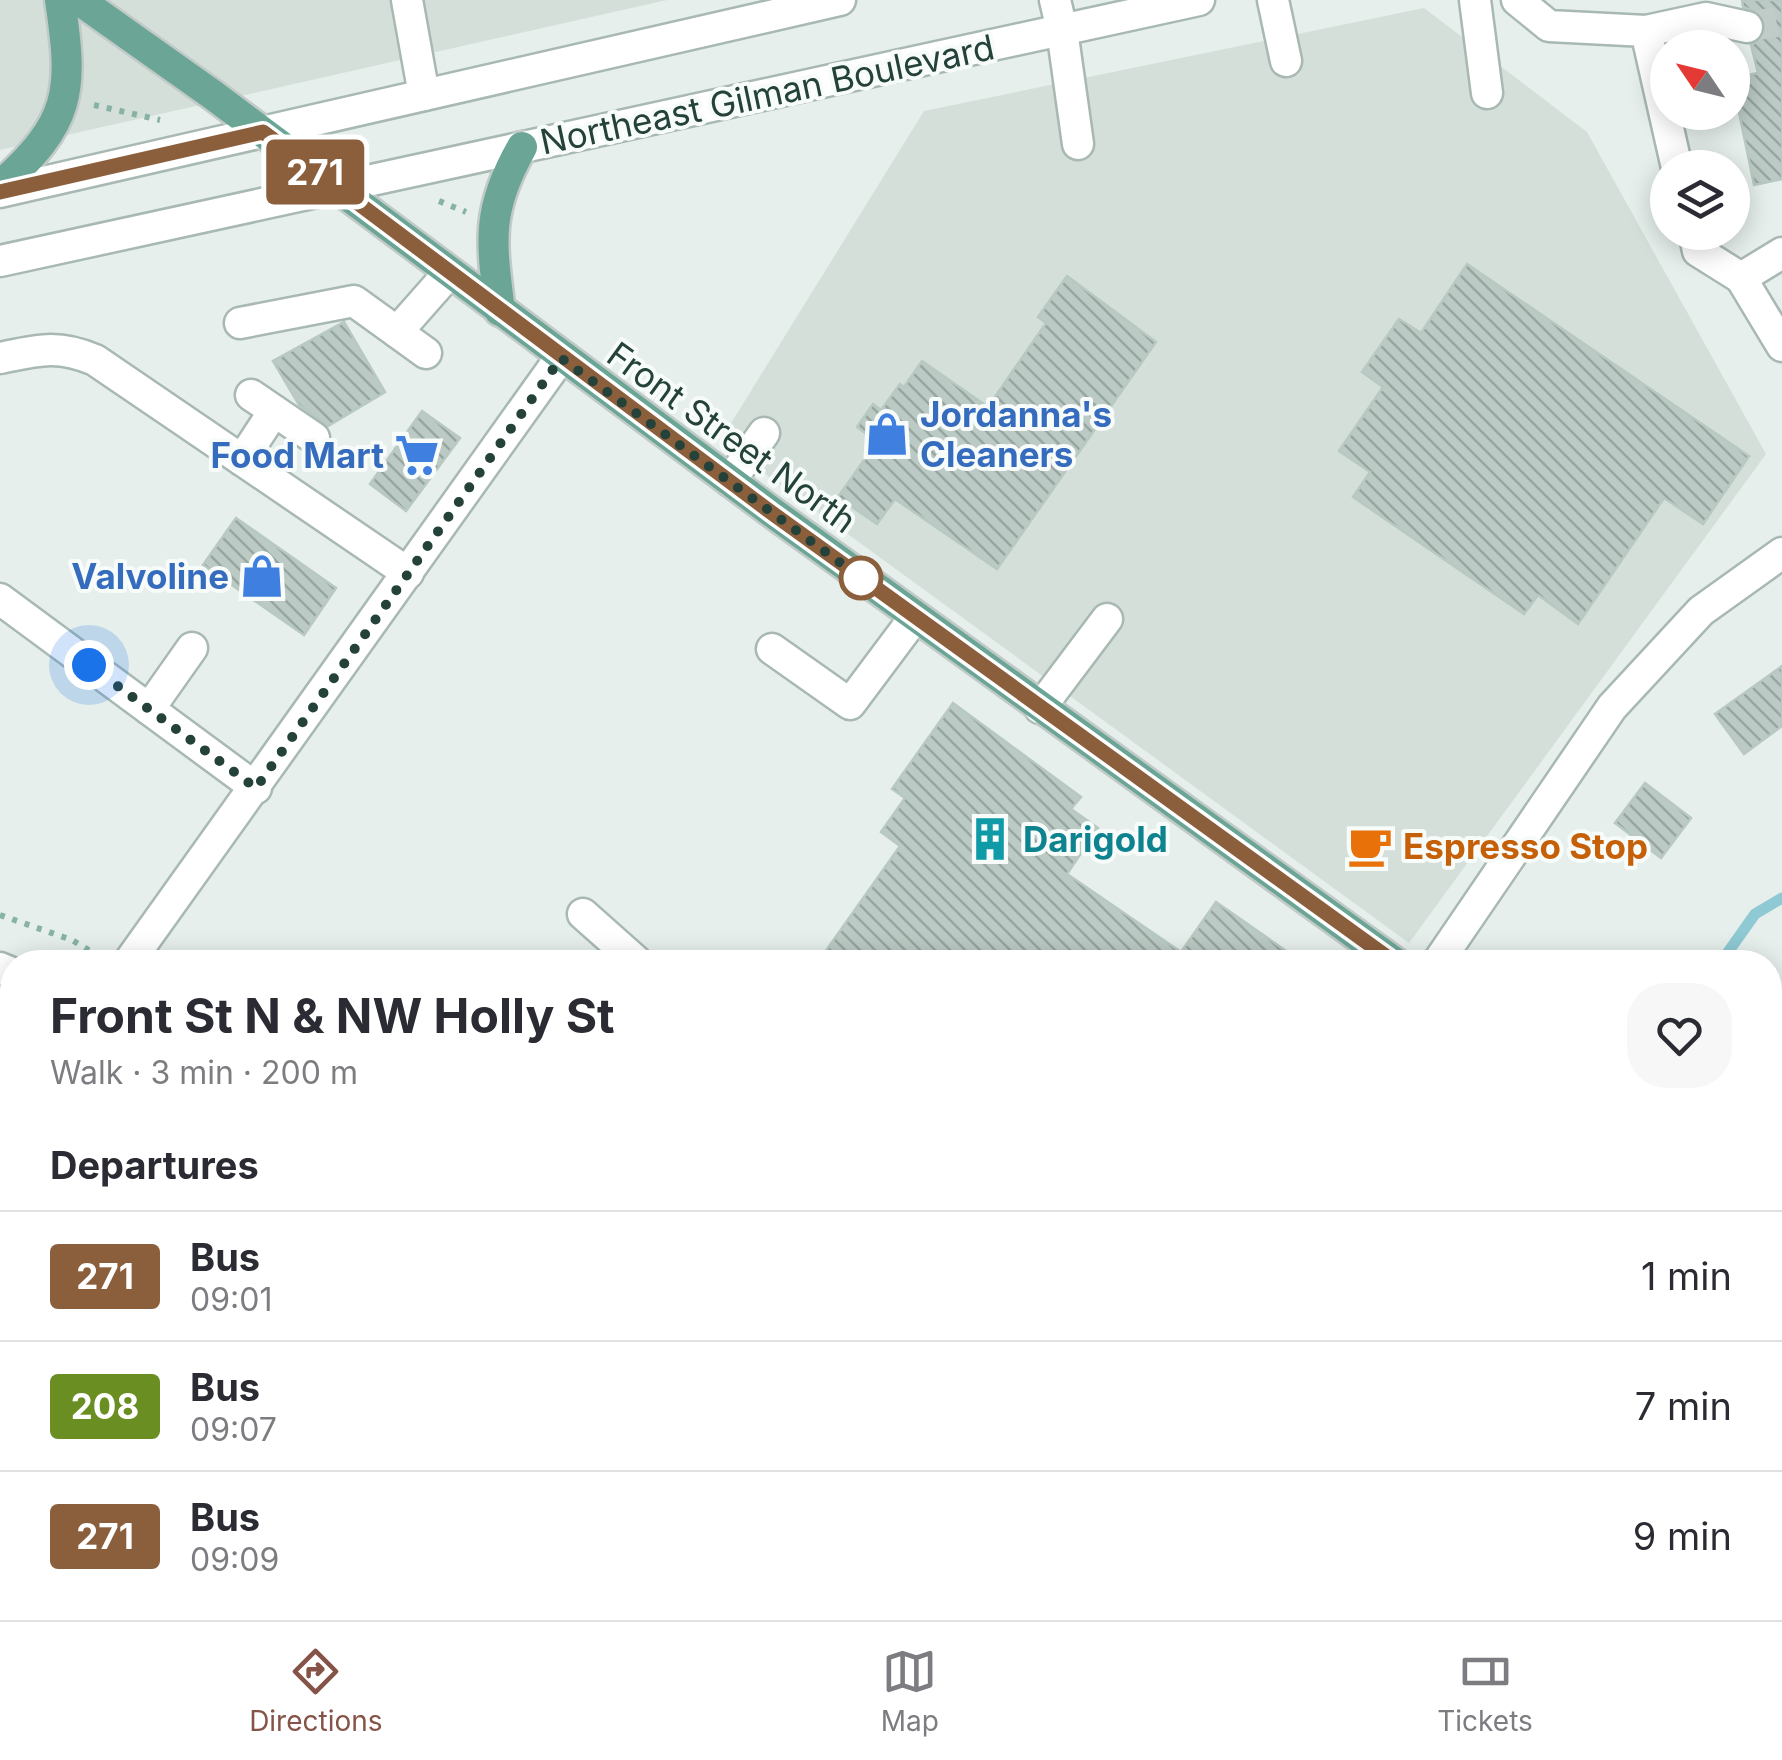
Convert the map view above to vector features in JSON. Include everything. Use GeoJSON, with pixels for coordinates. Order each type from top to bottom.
{"type":"FeatureCollection","features":[{"type":"Feature","properties":{"kind":"main road"},"geometry":{"type":"LineString","coordinates":[[0,189],[52,133],[62,110],[67,62],[60,0]]}},
{"type":"Feature","properties":{"kind":"main road","name":"Front Street North"},"geometry":{"type":"LineString","coordinates":[[94,4],[561,358],[1377,950]]}},
{"type":"Feature","properties":{"kind":"main road"},"geometry":{"type":"LineString","coordinates":[[500,311],[494,266],[494,220],[506,176],[522,147]]}},
{"type":"Feature","properties":{"kind":"street"},"geometry":{"type":"LineString","coordinates":[[407,0],[424,95]]}},
{"type":"Feature","properties":{"kind":"street","name":"Northeast Gilman Boulevard"},"geometry":{"type":"LineString","coordinates":[[0,189],[840,0]]}},
{"type":"Feature","properties":{"kind":"street","name":"Northeast Gilman Boulevard"},"geometry":{"type":"LineString","coordinates":[[0,261],[522,147],[1058,15],[1199,0]]}},
{"type":"Feature","properties":{"kind":"street"},"geometry":{"type":"LineString","coordinates":[[1273,0],[1286,61]]}},
{"type":"Feature","properties":{"kind":"street"},"geometry":{"type":"LineString","coordinates":[[1476,0],[1487,93]]}},
{"type":"Feature","properties":{"kind":"street"},"geometry":{"type":"LineString","coordinates":[[1517,0],[1550,26],[1646,32],[1716,9],[1747,27]]}},
{"type":"Feature","properties":{"kind":"street"},"geometry":{"type":"LineString","coordinates":[[1058,15],[1078,144]]}},
{"type":"Feature","properties":{"kind":"street"},"geometry":{"type":"LineString","coordinates":[[1646,32],[1673,150]]}},
{"type":"Feature","properties":{"kind":"street"},"geometry":{"type":"LineString","coordinates":[[1698,250],[1741,278],[1782,346]]}},
{"type":"Feature","properties":{"kind":"street"},"geometry":{"type":"LineString","coordinates":[[1741,278],[1782,252]]}},
{"type":"Feature","properties":{"kind":"street"},"geometry":{"type":"LineString","coordinates":[[398,332],[450,273]]}},
{"type":"Feature","properties":{"kind":"street"},"geometry":{"type":"LineString","coordinates":[[240,323],[354,300],[426,353]]}},
{"type":"Feature","properties":{"kind":"street"},"geometry":{"type":"LineString","coordinates":[[0,358],[44,348],[73,350],[96,360],[408,573]]}},
{"type":"Feature","properties":{"kind":"street"},"geometry":{"type":"LineString","coordinates":[[126,950],[256,788],[561,358]]}},
{"type":"Feature","properties":{"kind":"street"},"geometry":{"type":"LineString","coordinates":[[242,460],[263,403],[314,438]]}},
{"type":"Feature","properties":{"kind":"street"},"geometry":{"type":"LineString","coordinates":[[730,481],[764,433]]}},
{"type":"Feature","properties":{"kind":"street"},"geometry":{"type":"LineString","coordinates":[[1446,950],[1612,706],[1701,612],[1782,553]]}},
{"type":"Feature","properties":{"kind":"street"},"geometry":{"type":"LineString","coordinates":[[0,599],[256,788]]}},
{"type":"Feature","properties":{"kind":"street"},"geometry":{"type":"LineString","coordinates":[[772,649],[850,704],[916,617]]}},
{"type":"Feature","properties":{"kind":"street"},"geometry":{"type":"LineString","coordinates":[[1040,708],[1106,619]]}},
{"type":"Feature","properties":{"kind":"street"},"geometry":{"type":"LineString","coordinates":[[149,709],[192,648]]}},
{"type":"Feature","properties":{"kind":"street"},"geometry":{"type":"LineString","coordinates":[[582,914],[623,950]]}},
{"type":"Feature","properties":{"kind":"path"},"geometry":{"type":"LineString","coordinates":[[88,104],[168,121]]}},
{"type":"Feature","properties":{"kind":"path"},"geometry":{"type":"LineString","coordinates":[[439,202],[479,217]]}},
{"type":"Feature","properties":{"kind":"path"},"geometry":{"type":"LineString","coordinates":[[0,916],[93,950]]}},
{"type":"Feature","properties":{"kind":"shaded area"},"geometry":{"type":"Polygon","coordinates":[[[0,0],[667,0],[0,150],[0,0]]]}},
{"type":"Feature","properties":{"kind":"shaded area"},"geometry":{"type":"Polygon","coordinates":[[[1424,8],[1587,132],[1766,454],[1409,943],[720,441],[924,111],[1424,8]]]}},
{"type":"Feature","properties":{"kind":"building"},"geometry":{"type":"Polygon","coordinates":[[[1742,0],[1782,0],[1782,179],[1754,185],[1750,150],[1747,150],[1743,130],[1750,130],[1750,75],[1758,73],[1751,45],[1761,39],[1765,22],[1759,13],[1743,7],[1742,0]]]}},
{"type":"Feature","properties":{"kind":"building"},"geometry":{"type":"Polygon","coordinates":[[[1467,264],[1749,456],[1703,524],[1664,498],[1578,624],[1538,595],[1524,614],[1353,497],[1370,472],[1339,451],[1383,387],[1362,372],[1399,319],[1421,333],[1467,264]]]}},
{"type":"Feature","properties":{"kind":"building"},"geometry":{"type":"Polygon","coordinates":[[[1067,276],[1156,342],[997,569],[895,499],[877,524],[838,497],[877,442],[857,427],[873,404],[881,410],[922,361],[988,407],[1046,323],[1038,317],[1067,276]]]}},
{"type":"Feature","properties":{"kind":"building"},"geometry":{"type":"Polygon","coordinates":[[[344,322],[385,392],[328,426],[299,405],[273,361],[344,322]]]}},
{"type":"Feature","properties":{"kind":"building"},"geometry":{"type":"Polygon","coordinates":[[[422,411],[460,438],[406,511],[370,484],[422,411]]]}},
{"type":"Feature","properties":{"kind":"building"},"geometry":{"type":"Polygon","coordinates":[[[236,518],[336,588],[304,635],[203,565],[236,518]]]}},
{"type":"Feature","properties":{"kind":"building"},"geometry":{"type":"Polygon","coordinates":[[[1782,666],[1782,726],[1744,754],[1715,714],[1782,666]]]}},
{"type":"Feature","properties":{"kind":"building","name":"Darigold"},"geometry":{"type":"Polygon","coordinates":[[[953,703],[1081,797],[1071,809],[1098,828],[1067,874],[1178,950],[826,950],[900,846],[881,832],[905,798],[892,789],[953,703]]]}},
{"type":"Feature","properties":{"kind":"building"},"geometry":{"type":"Polygon","coordinates":[[[1645,783],[1691,818],[1661,858],[1615,823],[1645,783]]]}},
{"type":"Feature","properties":{"kind":"building","name":"Darigold"},"geometry":{"type":"Polygon","coordinates":[[[1216,902],[1285,950],[1182,950],[1216,902]]]}},
{"type":"Feature","properties":{"kind":"waterway"},"geometry":{"type":"LineString","coordinates":[[1730,950],[1755,914],[1782,898]]}},
{"type":"Feature","properties":{"kind":"tunnel"},"geometry":{"type":"LineString","coordinates":[[1747,27],[1782,21]]}},
{"type":"Feature","properties":{"kind":"bus line","name":"271"},"geometry":{"type":"LineString","coordinates":[[0,192],[263,132],[772,513],[1377,950]]}},
{"type":"Feature","properties":{"kind":"place","name":"Jordanna's Cleaners"},"geometry":{"type":"Point","coordinates":[887,434]}},
{"type":"Feature","properties":{"kind":"place","name":"Food Mart"},"geometry":{"type":"Point","coordinates":[417,455]}},
{"type":"Feature","properties":{"kind":"place","name":"Valvoline"},"geometry":{"type":"Point","coordinates":[262,576]}},
{"type":"Feature","properties":{"kind":"place","name":"Darigold"},"geometry":{"type":"Point","coordinates":[990,839]}},
{"type":"Feature","properties":{"kind":"place","name":"Espresso Stop"},"geometry":{"type":"Point","coordinates":[1370,846]}},
{"type":"Feature","properties":{"kind":"route"},"geometry":{"type":"LineString","coordinates":[[89,665],[256,788],[561,358],[861,578]]}}]}
